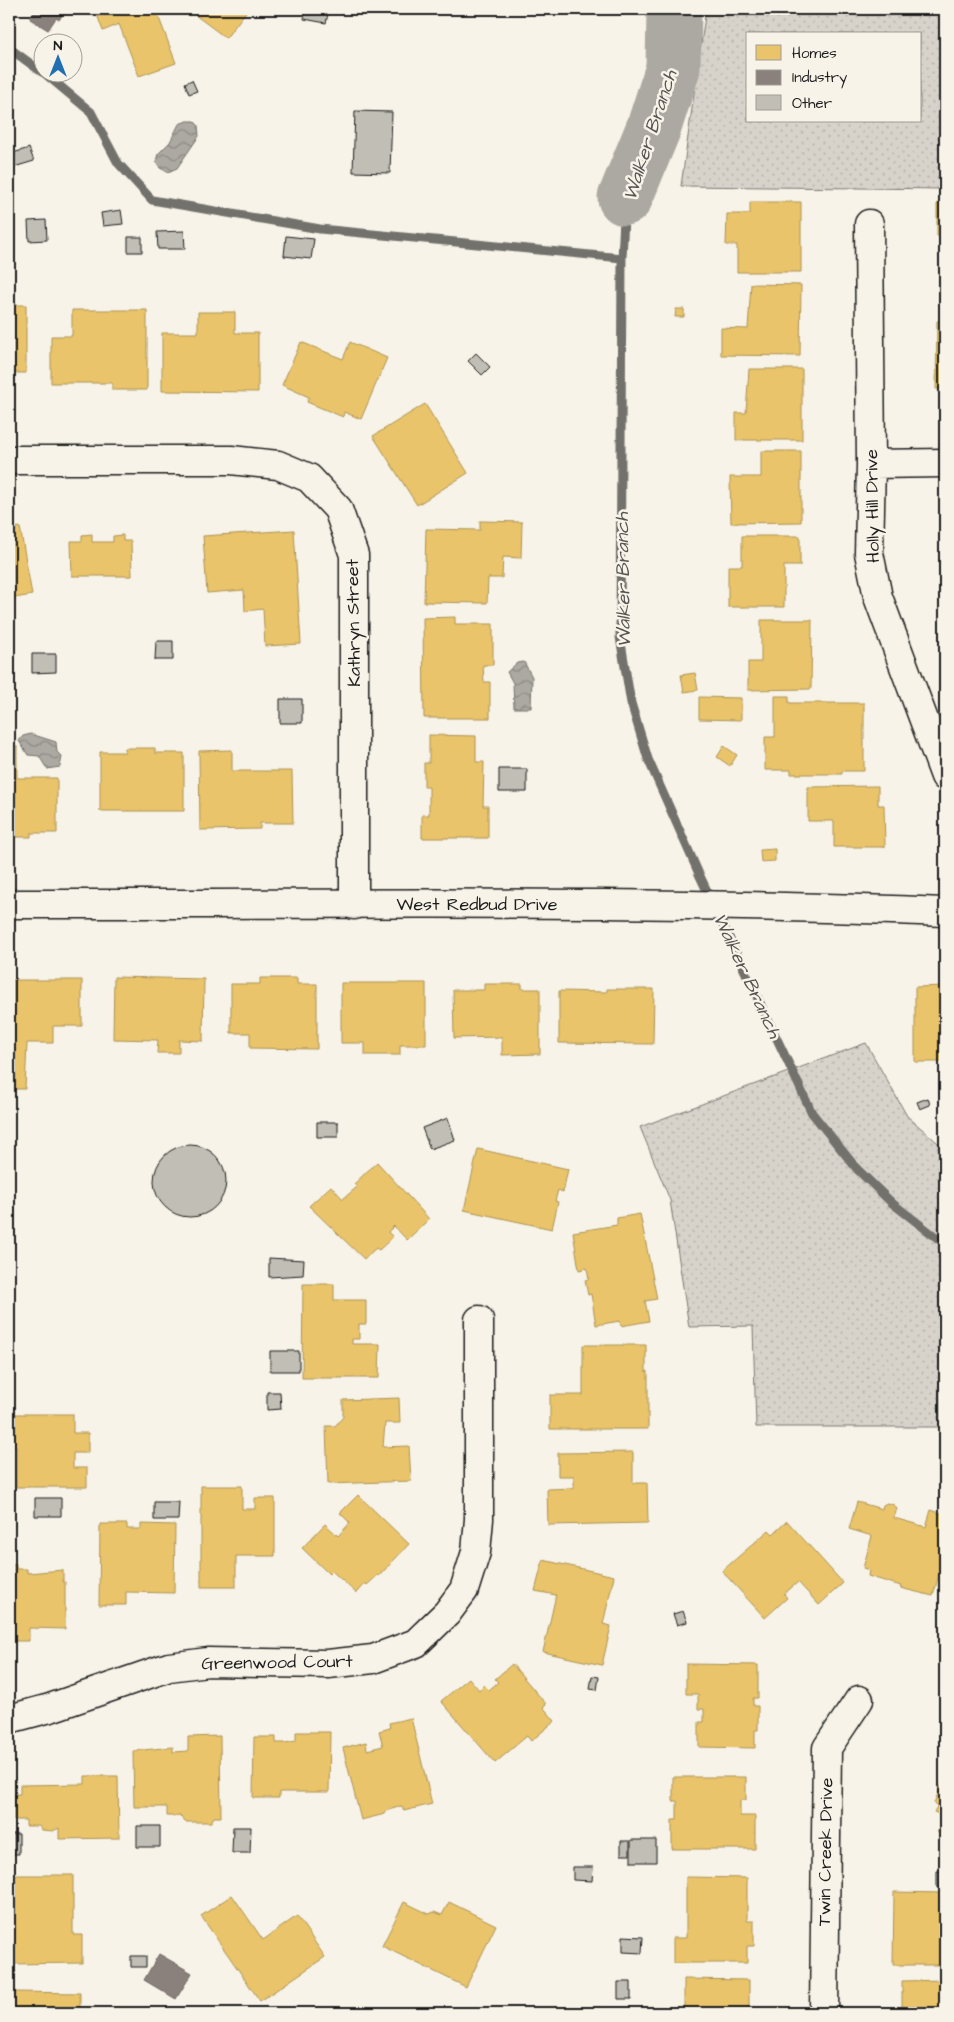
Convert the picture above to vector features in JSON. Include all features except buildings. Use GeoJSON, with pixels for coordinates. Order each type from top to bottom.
{"type":"FeatureCollection","features":[{"type":"Feature","properties":{"kind":"street","name":"Holly Hill Drive"},"geometry":{"type":"LineString","coordinates":[[869,224],[870,553],[878,597],[945,776]]}},
{"type":"Feature","properties":{"kind":"street","name":"Kathryn Street"},"geometry":{"type":"LineString","coordinates":[[9,460],[231,460],[278,465],[309,478],[338,508],[354,555],[354,905]]}},
{"type":"Feature","properties":{"kind":"street"},"geometry":{"type":"LineString","coordinates":[[871,464],[945,463]]}},
{"type":"Feature","properties":{"kind":"street","name":"West Redbud Drive"},"geometry":{"type":"LineString","coordinates":[[9,904],[354,905],[640,903],[781,905],[945,912]]}},
{"type":"Feature","properties":{"kind":"street","name":"Greenwood Court"},"geometry":{"type":"LineString","coordinates":[[9,1719],[50,1708],[169,1667],[208,1662],[328,1664],[372,1659],[416,1643],[447,1613],[464,1590],[476,1552],[478,1518],[479,1320]]}},
{"type":"Feature","properties":{"kind":"street","name":"Twin Creek Drive"},"geometry":{"type":"LineString","coordinates":[[824,2013],[827,1748],[859,1700]]}},
{"type":"Feature","properties":{"kind":"shaded area"},"geometry":{"type":"Polygon","coordinates":[[[706,9],[945,9],[945,189],[681,186],[706,9]]]}},
{"type":"Feature","properties":{"kind":"shaded area"},"geometry":{"type":"Polygon","coordinates":[[[866,1043],[907,1116],[945,1149],[945,1427],[756,1427],[753,1326],[689,1327],[670,1200],[640,1127],[866,1043]]]}},
{"type":"Feature","properties":{"kind":"water"},"geometry":{"type":"Polygon","coordinates":[[[194,121],[198,125],[199,136],[177,168],[168,172],[160,168],[156,161],[158,154],[170,142],[179,124],[194,121]]]}},
{"type":"Feature","properties":{"kind":"water"},"geometry":{"type":"Polygon","coordinates":[[[524,662],[532,677],[531,708],[514,708],[513,683],[507,672],[517,663],[524,662]]]}},
{"type":"Feature","properties":{"kind":"water"},"geometry":{"type":"Polygon","coordinates":[[[31,734],[56,742],[57,752],[62,757],[60,767],[47,769],[39,756],[28,755],[19,741],[23,736],[31,734]]]}},
{"type":"Feature","properties":{"kind":"waterway","name":"Walker Branch"},"geometry":{"type":"LineString","coordinates":[[625,198],[654,127],[673,68],[674,9]]}},
{"type":"Feature","properties":{"kind":"waterway"},"geometry":{"type":"LineString","coordinates":[[9,48],[32,65]]}},
{"type":"Feature","properties":{"kind":"waterway"},"geometry":{"type":"LineString","coordinates":[[55,82],[91,112],[118,163],[152,200],[320,229],[622,258]]}},
{"type":"Feature","properties":{"kind":"waterway","name":"Walker Branch"},"geometry":{"type":"LineString","coordinates":[[625,198],[622,258],[620,637],[631,703],[648,759],[699,874],[812,1113],[857,1169],[892,1203],[945,1244]]}}]}
